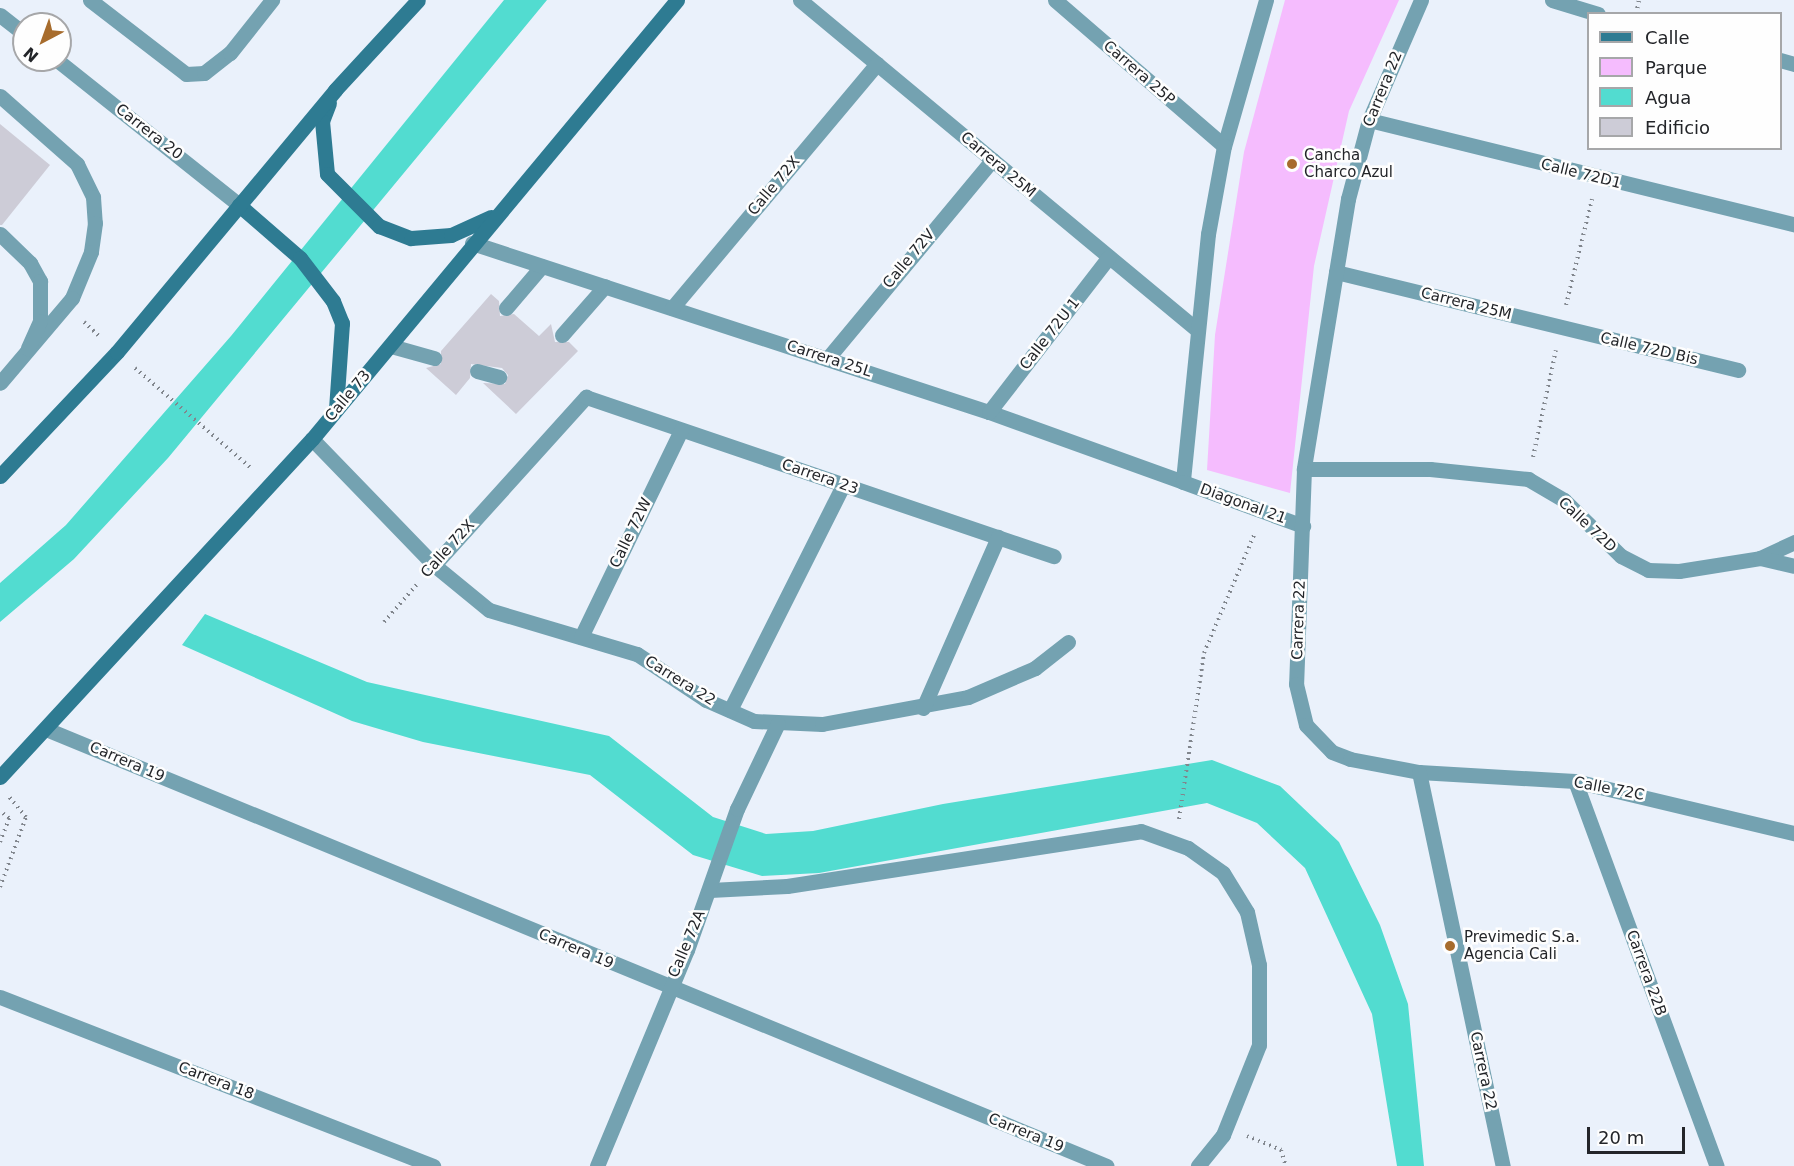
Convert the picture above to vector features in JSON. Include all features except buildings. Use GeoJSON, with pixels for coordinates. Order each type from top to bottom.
{"type":"FeatureCollection","features":[{"type":"Feature","properties":{"kind":"main road"},"geometry":{"type":"LineString","coordinates":[[0,476],[117,352],[335,90],[418,0]]}},
{"type":"Feature","properties":{"kind":"main road","name":"Calle 73"},"geometry":{"type":"LineString","coordinates":[[0,777],[312,439],[472,243],[678,0]]}},
{"type":"Feature","properties":{"kind":"main road"},"geometry":{"type":"LineString","coordinates":[[335,90],[322,121],[327,174],[379,226],[411,238],[452,235],[495,216]]}},
{"type":"Feature","properties":{"kind":"main road"},"geometry":{"type":"LineString","coordinates":[[239,205],[280,240],[333,301],[342,323],[342,356],[336,409]]}},
{"type":"Feature","properties":{"kind":"street"},"geometry":{"type":"LineString","coordinates":[[90,0],[186,74],[204,74],[230,53],[272,0]]}},
{"type":"Feature","properties":{"kind":"street","name":"Carrera 25M"},"geometry":{"type":"LineString","coordinates":[[800,0],[1196,329]]}},
{"type":"Feature","properties":{"kind":"street","name":"Carrera 25P"},"geometry":{"type":"LineString","coordinates":[[1055,0],[1224,146]]}},
{"type":"Feature","properties":{"kind":"street"},"geometry":{"type":"LineString","coordinates":[[1183,482],[1196,329],[1224,146],[1266,0]]}},
{"type":"Feature","properties":{"kind":"street","name":"Carrera 22"},"geometry":{"type":"LineString","coordinates":[[1421,0],[1369,120],[1336,272],[1304,469],[1296,684],[1306,725],[1332,752],[1419,772],[1503,1166]]}},
{"type":"Feature","properties":{"kind":"street"},"geometry":{"type":"LineString","coordinates":[[1552,0],[1591,12]]}},
{"type":"Feature","properties":{"kind":"street"},"geometry":{"type":"LineString","coordinates":[[0,15],[12,24]]}},
{"type":"Feature","properties":{"kind":"street","name":"Calle 72X"},"geometry":{"type":"LineString","coordinates":[[672,308],[877,64]]}},
{"type":"Feature","properties":{"kind":"street","name":"Carrera 20"},"geometry":{"type":"LineString","coordinates":[[72,72],[239,205]]}},
{"type":"Feature","properties":{"kind":"street"},"geometry":{"type":"LineString","coordinates":[[0,96],[68,154],[89,186],[95,210],[95,236],[80,282],[62,315],[21,362],[0,382]]}},
{"type":"Feature","properties":{"kind":"street","name":"Calle 72D1"},"geometry":{"type":"LineString","coordinates":[[1369,120],[1794,224]]}},
{"type":"Feature","properties":{"kind":"street","name":"Calle 72V"},"geometry":{"type":"LineString","coordinates":[[827,359],[992,160]]}},
{"type":"Feature","properties":{"kind":"street"},"geometry":{"type":"LineString","coordinates":[[0,234],[30,263],[43,301],[21,362],[0,372]]}},
{"type":"Feature","properties":{"kind":"street","name":"Carrera 25L"},"geometry":{"type":"LineString","coordinates":[[472,243],[989,412],[1183,482]]}},
{"type":"Feature","properties":{"kind":"street","name":"Calle 72U 1"},"geometry":{"type":"LineString","coordinates":[[989,412],[1110,257]]}},
{"type":"Feature","properties":{"kind":"street"},"geometry":{"type":"LineString","coordinates":[[506,308],[542,266]]}},
{"type":"Feature","properties":{"kind":"street","name":"Carrera 25M"},"geometry":{"type":"LineString","coordinates":[[1336,272],[1560,328]]}},
{"type":"Feature","properties":{"kind":"street"},"geometry":{"type":"LineString","coordinates":[[562,335],[605,286]]}},
{"type":"Feature","properties":{"kind":"street","name":"Calle 72D Bis"},"geometry":{"type":"LineString","coordinates":[[1560,328],[1738,370]]}},
{"type":"Feature","properties":{"kind":"street"},"geometry":{"type":"LineString","coordinates":[[390,346],[434,358]]}},
{"type":"Feature","properties":{"kind":"street"},"geometry":{"type":"LineString","coordinates":[[477,370],[499,377]]}},
{"type":"Feature","properties":{"kind":"street","name":"Calle 72X"},"geometry":{"type":"LineString","coordinates":[[434,565],[586,397]]}},
{"type":"Feature","properties":{"kind":"street","name":"Carrera 23"},"geometry":{"type":"LineString","coordinates":[[586,397],[1054,556]]}},
{"type":"Feature","properties":{"kind":"street","name":"Calle 72W"},"geometry":{"type":"LineString","coordinates":[[581,636],[681,430]]}},
{"type":"Feature","properties":{"kind":"street","name":"Carrera 22"},"geometry":{"type":"LineString","coordinates":[[312,439],[434,565],[489,610],[637,654],[730,710],[778,723],[822,724],[923,708],[1002,684],[1035,668],[1068,642]]}},
{"type":"Feature","properties":{"kind":"street","name":"Calle 72D"},"geometry":{"type":"LineString","coordinates":[[1304,469],[1430,469],[1528,479],[1564,500],[1621,556],[1648,570],[1679,571],[1760,558],[1794,542]]}},
{"type":"Feature","properties":{"kind":"street","name":"Diagonal 21"},"geometry":{"type":"LineString","coordinates":[[1183,482],[1265,510],[1303,526]]}},
{"type":"Feature","properties":{"kind":"street"},"geometry":{"type":"LineString","coordinates":[[730,710],[843,485]]}},
{"type":"Feature","properties":{"kind":"street"},"geometry":{"type":"LineString","coordinates":[[923,708],[998,537]]}},
{"type":"Feature","properties":{"kind":"street"},"geometry":{"type":"LineString","coordinates":[[1760,558],[1794,566]]}},
{"type":"Feature","properties":{"kind":"street","name":"Calle 72A"},"geometry":{"type":"LineString","coordinates":[[597,1166],[713,883],[737,809],[778,723]]}},
{"type":"Feature","properties":{"kind":"street","name":"Carrera 19"},"geometry":{"type":"LineString","coordinates":[[46,729],[1107,1166]]}},
{"type":"Feature","properties":{"kind":"street","name":"Calle 72C"},"geometry":{"type":"LineString","coordinates":[[1419,772],[1575,780],[1794,833]]}},
{"type":"Feature","properties":{"kind":"street","name":"Carrera 22B"},"geometry":{"type":"LineString","coordinates":[[1575,780],[1717,1166]]}},
{"type":"Feature","properties":{"kind":"street"},"geometry":{"type":"LineString","coordinates":[[713,883],[788,886],[1141,831],[1188,848],[1223,873],[1247,912],[1259,965],[1259,1045],[1223,1135],[1198,1166]]}},
{"type":"Feature","properties":{"kind":"street","name":"Carrera 18"},"geometry":{"type":"LineString","coordinates":[[0,997],[433,1166]]}},
{"type":"Feature","properties":{"kind":"path"},"geometry":{"type":"LineString","coordinates":[[148,379],[231,451]]}},
{"type":"Feature","properties":{"kind":"path"},"geometry":{"type":"LineString","coordinates":[[1181,809],[1213,627],[1265,510]]}},
{"type":"Feature","properties":{"kind":"path","name":"Calle 72X"},"geometry":{"type":"LineString","coordinates":[[384,622],[434,565]]}},
{"type":"Feature","properties":{"kind":"path"},"geometry":{"type":"LineString","coordinates":[[0,788],[26,817],[0,887]]}},
{"type":"Feature","properties":{"kind":"path"},"geometry":{"type":"LineString","coordinates":[[0,811],[9,818],[0,842]]}},
{"type":"Feature","properties":{"kind":"path"},"geometry":{"type":"LineString","coordinates":[[1223,1135],[1253,1137],[1281,1150],[1286,1166]]}},
{"type":"Feature","properties":{"kind":"green space"},"geometry":{"type":"Polygon","coordinates":[[[1285,0],[1399,0],[1349,111],[1314,266],[1290,493],[1207,470],[1215,335],[1244,152],[1285,0]]]}},
{"type":"Feature","properties":{"kind":"water"},"geometry":{"type":"Polygon","coordinates":[[[504,0],[547,0],[168,458],[74,559],[0,622],[0,583],[66,525],[231,336],[504,0]]]}},
{"type":"Feature","properties":{"kind":"water"},"geometry":{"type":"Polygon","coordinates":[[[205,614],[367,682],[609,736],[713,817],[766,834],[813,831],[943,804],[1212,760],[1280,786],[1339,842],[1380,925],[1408,1004],[1424,1166],[1397,1166],[1372,1014],[1305,868],[1257,823],[1207,803],[819,873],[762,876],[693,855],[590,775],[423,742],[352,721],[182,645],[205,614]]]}},
{"type":"Feature","properties":{"kind":"place","name":"Cancha Charco Azul"},"geometry":{"type":"Point","coordinates":[1292,164]}},
{"type":"Feature","properties":{"kind":"place","name":"Previmedic S.a. Agencia Cali"},"geometry":{"type":"Point","coordinates":[1450,946]}}]}
